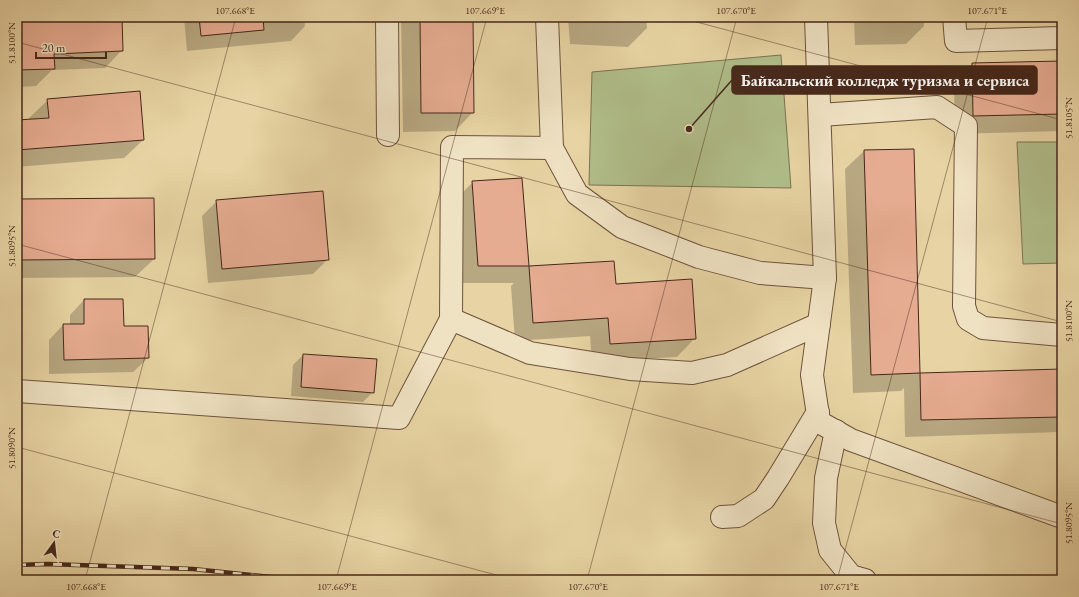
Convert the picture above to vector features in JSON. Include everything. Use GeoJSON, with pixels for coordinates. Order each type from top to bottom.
{"type":"FeatureCollection","features":[{"type":"Feature","properties":{"kind":"street"},"geometry":{"type":"LineString","coordinates":[[387,17],[388,135]]}},
{"type":"Feature","properties":{"kind":"street"},"geometry":{"type":"LineString","coordinates":[[547,17],[552,148],[577,194],[622,227],[699,257],[760,273],[825,278]]}},
{"type":"Feature","properties":{"kind":"street"},"geometry":{"type":"LineString","coordinates":[[816,17],[825,278],[812,375],[819,422],[851,440],[1062,517]]}},
{"type":"Feature","properties":{"kind":"street"},"geometry":{"type":"LineString","coordinates":[[954,17],[956,42],[1062,38]]}},
{"type":"Feature","properties":{"kind":"street"},"geometry":{"type":"LineString","coordinates":[[820,115],[937,106],[966,126],[964,306],[968,319],[983,328],[1062,335]]}},
{"type":"Feature","properties":{"kind":"street"},"geometry":{"type":"LineString","coordinates":[[17,391],[399,418],[451,319],[452,147],[552,148]]}},
{"type":"Feature","properties":{"kind":"street"},"geometry":{"type":"LineString","coordinates":[[451,319],[530,353],[630,369],[692,373],[727,364],[819,324]]}},
{"type":"Feature","properties":{"kind":"street"},"geometry":{"type":"LineString","coordinates":[[722,517],[738,516],[764,499],[818,412]]}},
{"type":"Feature","properties":{"kind":"street"},"geometry":{"type":"LineString","coordinates":[[836,431],[826,478],[824,523],[830,550],[851,576],[865,580]]}},
{"type":"Feature","properties":{"kind":"green space"},"geometry":{"type":"Polygon","coordinates":[[[781,55],[791,188],[589,185],[592,72],[781,55]]]}},
{"type":"Feature","properties":{"kind":"green space"},"geometry":{"type":"Polygon","coordinates":[[[1017,142],[1062,142],[1062,263],[1023,264],[1017,142]]]}},
{"type":"Feature","properties":{"kind":"building"},"geometry":{"type":"Polygon","coordinates":[[[17,17],[122,17],[123,51],[54,54],[55,69],[17,70],[17,17]]]}},
{"type":"Feature","properties":{"kind":"building"},"geometry":{"type":"Polygon","coordinates":[[[199,17],[263,17],[264,30],[201,36],[199,17]]]}},
{"type":"Feature","properties":{"kind":"building"},"geometry":{"type":"Polygon","coordinates":[[[420,17],[473,17],[474,113],[421,113],[420,17]]]}},
{"type":"Feature","properties":{"kind":"building"},"geometry":{"type":"Polygon","coordinates":[[[1062,61],[1062,114],[973,116],[972,63],[1062,61]]]}},
{"type":"Feature","properties":{"kind":"building"},"geometry":{"type":"Polygon","coordinates":[[[140,91],[144,140],[17,150],[17,120],[49,118],[47,99],[140,91]]]}},
{"type":"Feature","properties":{"kind":"building"},"geometry":{"type":"Polygon","coordinates":[[[914,149],[920,373],[871,375],[864,150],[914,149]]]}},
{"type":"Feature","properties":{"kind":"building"},"geometry":{"type":"Polygon","coordinates":[[[522,178],[529,266],[478,266],[472,181],[522,178]]]}},
{"type":"Feature","properties":{"kind":"building"},"geometry":{"type":"Polygon","coordinates":[[[323,191],[329,260],[222,269],[216,200],[323,191]]]}},
{"type":"Feature","properties":{"kind":"building"},"geometry":{"type":"Polygon","coordinates":[[[154,198],[155,259],[17,260],[17,199],[154,198]]]}},
{"type":"Feature","properties":{"kind":"building"},"geometry":{"type":"Polygon","coordinates":[[[614,261],[616,284],[692,279],[696,339],[610,344],[608,318],[533,323],[529,266],[614,261]]]}},
{"type":"Feature","properties":{"kind":"building"},"geometry":{"type":"Polygon","coordinates":[[[84,299],[123,299],[124,326],[148,326],[149,358],[64,360],[63,324],[84,324],[84,299]]]}},
{"type":"Feature","properties":{"kind":"building"},"geometry":{"type":"Polygon","coordinates":[[[303,354],[377,359],[374,393],[301,387],[303,354]]]}},
{"type":"Feature","properties":{"kind":"building"},"geometry":{"type":"Polygon","coordinates":[[[1062,369],[1062,417],[921,420],[920,373],[1062,369]]]}},
{"type":"Feature","properties":{"kind":"railway"},"geometry":{"type":"LineString","coordinates":[[17,565],[47,564],[193,569],[299,580]]}},
{"type":"Feature","properties":{"kind":"place","name":"Байкальский колледж туризма и сервиса"},"geometry":{"type":"Point","coordinates":[689,129]}}]}
